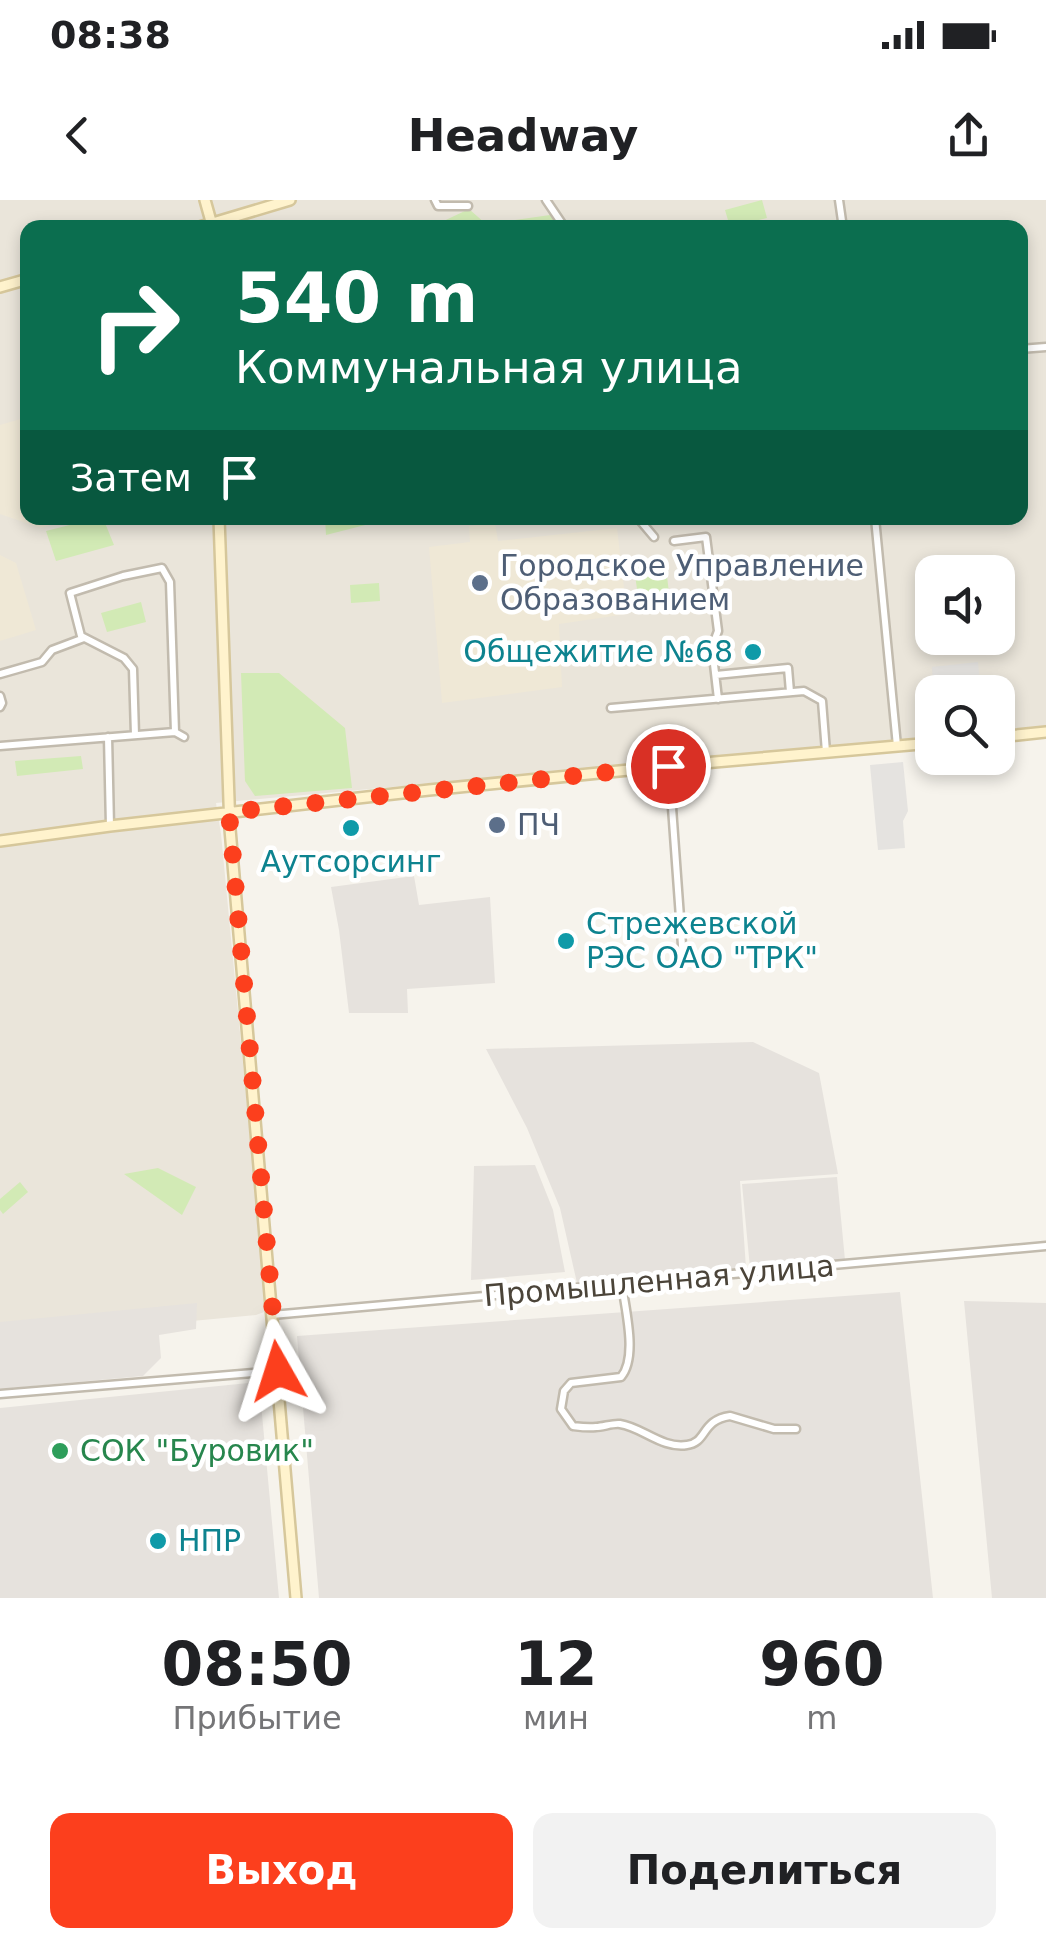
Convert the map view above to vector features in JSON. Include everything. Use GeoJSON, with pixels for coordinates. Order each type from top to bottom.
{"type":"FeatureCollection","features":[{"type":"Feature","properties":{"kind":"main road"},"geometry":{"type":"LineString","coordinates":[[228,220],[290,200]]}},
{"type":"Feature","properties":{"kind":"main road"},"geometry":{"type":"LineString","coordinates":[[219,525],[229,812],[296,1598]]}},
{"type":"Feature","properties":{"kind":"main road"},"geometry":{"type":"LineString","coordinates":[[1015,735],[1046,732]]}},
{"type":"Feature","properties":{"kind":"main road"},"geometry":{"type":"LineString","coordinates":[[0,840],[668,766],[915,744]]}},
{"type":"Feature","properties":{"kind":"street"},"geometry":{"type":"LineString","coordinates":[[434,200],[438,206],[468,206]]}},
{"type":"Feature","properties":{"kind":"street"},"geometry":{"type":"LineString","coordinates":[[644,525],[654,537]]}},
{"type":"Feature","properties":{"kind":"street"},"geometry":{"type":"LineString","coordinates":[[876,525],[897,746]]}},
{"type":"Feature","properties":{"kind":"street"},"geometry":{"type":"LineString","coordinates":[[674,540],[706,537],[718,632],[712,647],[718,699]]}},
{"type":"Feature","properties":{"kind":"street"},"geometry":{"type":"LineString","coordinates":[[135,735],[133,669],[124,658],[84,638],[70,593],[162,568],[170,582],[175,732]]}},
{"type":"Feature","properties":{"kind":"street"},"geometry":{"type":"LineString","coordinates":[[0,674],[42,662],[52,650],[84,638]]}},
{"type":"Feature","properties":{"kind":"street"},"geometry":{"type":"LineString","coordinates":[[716,675],[788,668],[790,692]]}},
{"type":"Feature","properties":{"kind":"street"},"geometry":{"type":"LineString","coordinates":[[611,708],[804,691],[822,702],[826,752]]}},
{"type":"Feature","properties":{"kind":"street"},"geometry":{"type":"LineString","coordinates":[[0,696],[0,707]]}},
{"type":"Feature","properties":{"kind":"street"},"geometry":{"type":"LineString","coordinates":[[0,746],[175,732],[184,737]]}},
{"type":"Feature","properties":{"kind":"street"},"geometry":{"type":"LineString","coordinates":[[108,737],[110,826]]}},
{"type":"Feature","properties":{"kind":"street"},"geometry":{"type":"LineString","coordinates":[[668,766],[683,959]]}},
{"type":"Feature","properties":{"kind":"street","name":"Промышленная улица"},"geometry":{"type":"LineString","coordinates":[[272,1315],[1046,1246]]}},
{"type":"Feature","properties":{"kind":"street"},"geometry":{"type":"LineString","coordinates":[[622,1284],[630,1350],[628,1368],[622,1377],[572,1383],[564,1391],[561,1408],[573,1426],[620,1424],[666,1443],[685,1446],[697,1442],[712,1420],[723,1417],[774,1429],[796,1428]]}},
{"type":"Feature","properties":{"kind":"street"},"geometry":{"type":"LineString","coordinates":[[0,1394],[278,1371]]}},
{"type":"Feature","properties":{"kind":"shaded area"},"geometry":{"type":"Polygon","coordinates":[[[0,200],[1046,200],[1046,727],[1015,730],[1015,675],[915,675],[915,740],[216,803],[264,1312],[0,1339],[0,200]]]}},
{"type":"Feature","properties":{"kind":"shaded area"},"geometry":{"type":"Polygon","coordinates":[[[20,419],[20,521],[0,514],[0,425],[20,419]]]}},
{"type":"Feature","properties":{"kind":"shaded area"},"geometry":{"type":"Polygon","coordinates":[[[495,525],[498,541],[617,528],[627,614],[559,624],[562,687],[442,703],[429,547],[470,542],[469,526],[495,525]]]}},
{"type":"Feature","properties":{"kind":"shaded area"},"geometry":{"type":"Polygon","coordinates":[[[0,555],[16,563],[36,630],[0,641],[0,555]]]}},
{"type":"Feature","properties":{"kind":"shaded area"},"geometry":{"type":"Polygon","coordinates":[[[978,662],[979,675],[932,675],[932,667],[978,662]]]}},
{"type":"Feature","properties":{"kind":"shaded area"},"geometry":{"type":"Polygon","coordinates":[[[903,762],[908,811],[903,821],[905,848],[878,850],[870,765],[903,762]]]}},
{"type":"Feature","properties":{"kind":"shaded area"},"geometry":{"type":"Polygon","coordinates":[[[414,876],[419,905],[490,897],[495,983],[407,989],[408,1013],[349,1013],[331,887],[414,876]]]}},
{"type":"Feature","properties":{"kind":"shaded area"},"geometry":{"type":"Polygon","coordinates":[[[753,1042],[819,1073],[838,1174],[740,1181],[746,1268],[577,1283],[560,1208],[527,1128],[486,1049],[753,1042]]]}},
{"type":"Feature","properties":{"kind":"shaded area"},"geometry":{"type":"Polygon","coordinates":[[[535,1165],[553,1210],[565,1272],[471,1280],[474,1166],[535,1165]]]}},
{"type":"Feature","properties":{"kind":"shaded area"},"geometry":{"type":"Polygon","coordinates":[[[837,1177],[845,1260],[750,1268],[742,1184],[837,1177]]]}},
{"type":"Feature","properties":{"kind":"shaded area"},"geometry":{"type":"Polygon","coordinates":[[[900,1292],[933,1598],[319,1598],[297,1336],[900,1292]]]}},
{"type":"Feature","properties":{"kind":"shaded area"},"geometry":{"type":"Polygon","coordinates":[[[964,1301],[1046,1303],[1046,1598],[992,1598],[964,1301]]]}},
{"type":"Feature","properties":{"kind":"shaded area"},"geometry":{"type":"Polygon","coordinates":[[[197,1303],[196,1329],[159,1335],[161,1358],[143,1376],[0,1389],[0,1322],[197,1303]]]}},
{"type":"Feature","properties":{"kind":"shaded area"},"geometry":{"type":"Polygon","coordinates":[[[259,1382],[279,1598],[0,1598],[0,1408],[259,1382]]]}},
{"type":"Feature","properties":{"kind":"green space"},"geometry":{"type":"Polygon","coordinates":[[[762,200],[767,218],[728,220],[725,210],[762,200]]]}},
{"type":"Feature","properties":{"kind":"green space"},"geometry":{"type":"Polygon","coordinates":[[[469,209],[481,220],[446,220],[469,209]]]}},
{"type":"Feature","properties":{"kind":"green space"},"geometry":{"type":"Polygon","coordinates":[[[550,215],[554,220],[514,220],[550,215]]]}},
{"type":"Feature","properties":{"kind":"green space"},"geometry":{"type":"Polygon","coordinates":[[[70,525],[106,525],[114,545],[56,561],[46,531],[70,525]]]}},
{"type":"Feature","properties":{"kind":"green space"},"geometry":{"type":"Polygon","coordinates":[[[325,525],[365,525],[326,535],[325,525]]]}},
{"type":"Feature","properties":{"kind":"green space"},"geometry":{"type":"Polygon","coordinates":[[[665,560],[671,609],[640,610],[633,561],[665,560]]]}},
{"type":"Feature","properties":{"kind":"green space"},"geometry":{"type":"Polygon","coordinates":[[[379,583],[380,601],[351,603],[350,585],[379,583]]]}},
{"type":"Feature","properties":{"kind":"green space"},"geometry":{"type":"Polygon","coordinates":[[[141,602],[146,622],[107,632],[101,613],[141,602]]]}},
{"type":"Feature","properties":{"kind":"green space"},"geometry":{"type":"Polygon","coordinates":[[[241,673],[279,673],[345,728],[352,788],[255,796],[245,781],[241,673]]]}},
{"type":"Feature","properties":{"kind":"green space"},"geometry":{"type":"Polygon","coordinates":[[[81,756],[83,769],[17,776],[15,761],[81,756]]]}},
{"type":"Feature","properties":{"kind":"green space"},"geometry":{"type":"Polygon","coordinates":[[[158,1168],[196,1187],[182,1215],[124,1174],[158,1168]]]}},
{"type":"Feature","properties":{"kind":"green space"},"geometry":{"type":"Polygon","coordinates":[[[20,1182],[28,1192],[3,1214],[0,1199],[20,1182]]]}},
{"type":"Feature","properties":{"kind":"place","name":"Городское Управление Образованием"},"geometry":{"type":"Point","coordinates":[480,583]}},
{"type":"Feature","properties":{"kind":"place","name":"Общежитие №68"},"geometry":{"type":"Point","coordinates":[753,652]}},
{"type":"Feature","properties":{"kind":"place","name":"ПЧ"},"geometry":{"type":"Point","coordinates":[497,825]}},
{"type":"Feature","properties":{"kind":"place","name":"Аутсорсинг"},"geometry":{"type":"Point","coordinates":[351,828]}},
{"type":"Feature","properties":{"kind":"place","name":"Стрежевской РЭС ОАО \"ТРК\""},"geometry":{"type":"Point","coordinates":[566,941]}},
{"type":"Feature","properties":{"kind":"place","name":"СОК \"Буровик\""},"geometry":{"type":"Point","coordinates":[60,1451]}},
{"type":"Feature","properties":{"kind":"place","name":"НПР"},"geometry":{"type":"Point","coordinates":[158,1541]}},
{"type":"Feature","properties":{"kind":"route"},"geometry":{"type":"LineString","coordinates":[[278,1371],[229,812],[668,766]]}}]}
